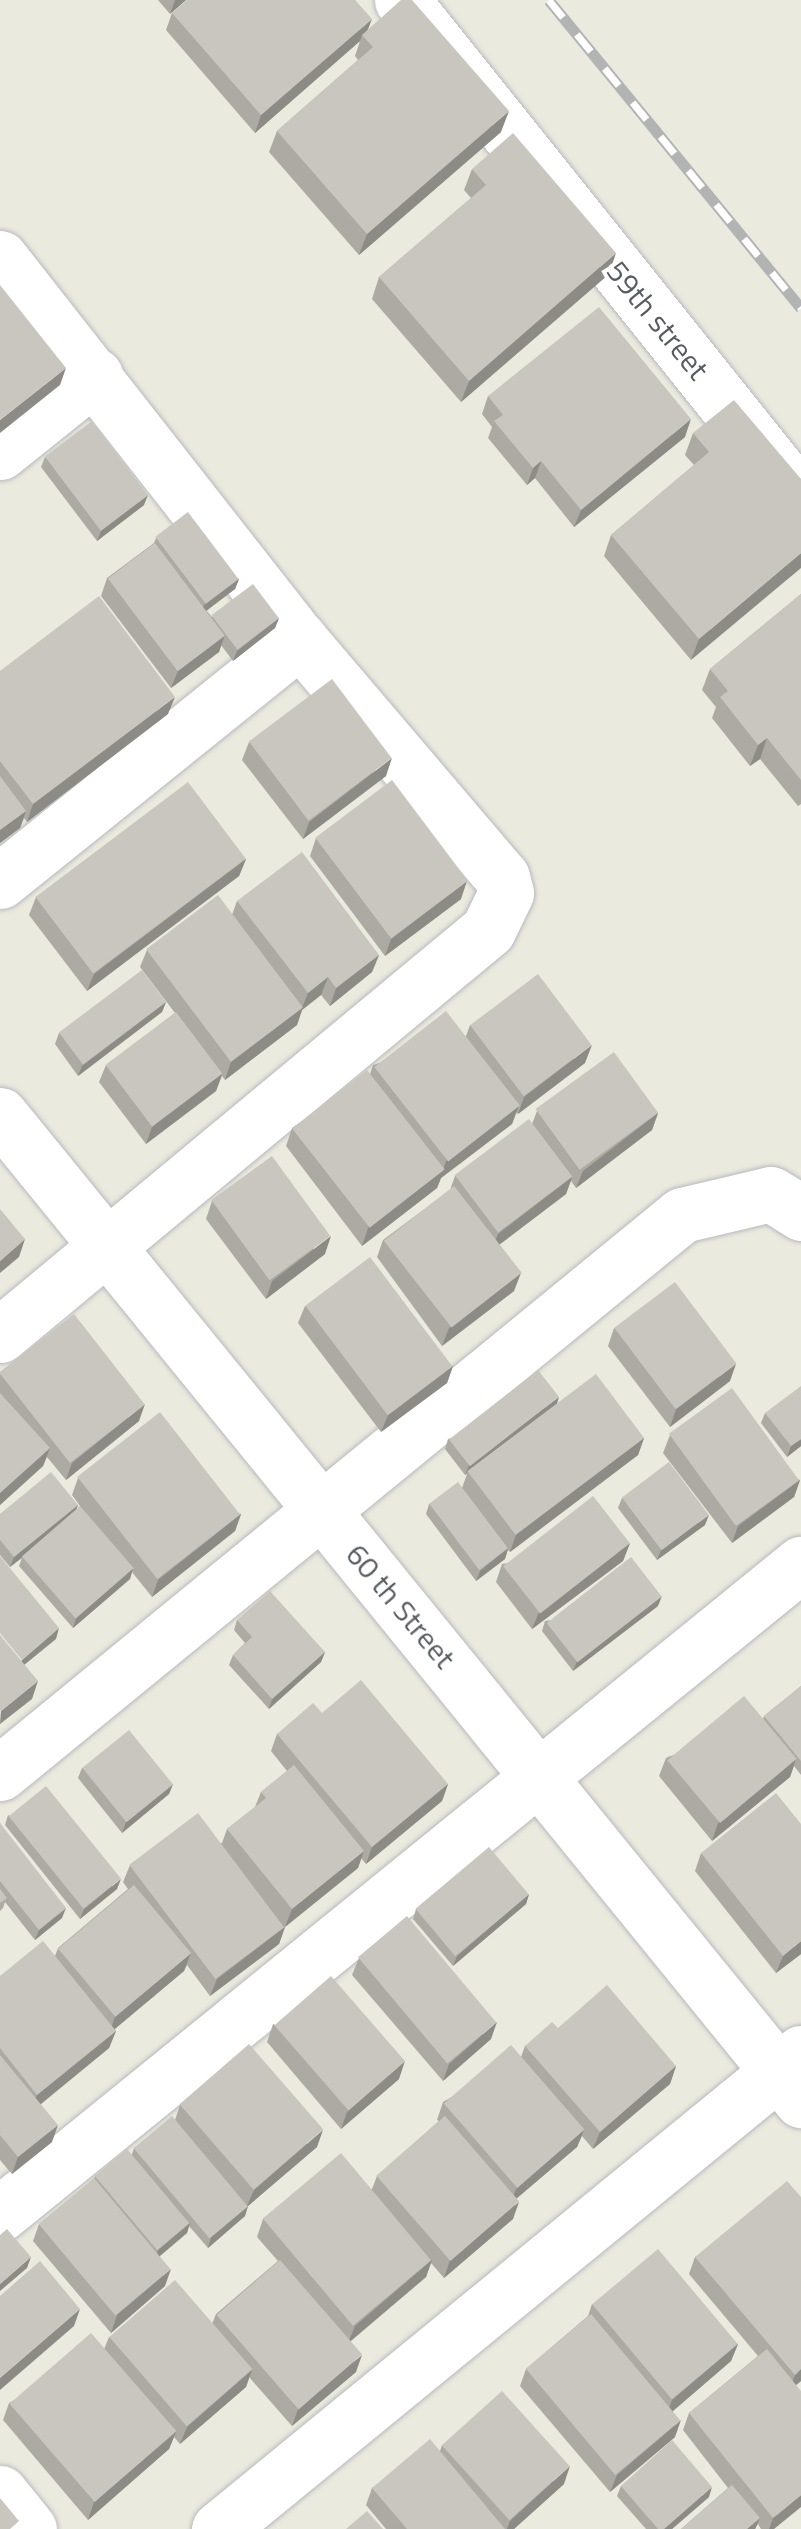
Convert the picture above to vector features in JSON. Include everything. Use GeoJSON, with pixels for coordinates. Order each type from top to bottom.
{"type":"FeatureCollection","features":[{"type":"Feature","properties":{"kind":"street","name":"59th street"},"geometry":{"type":"LineString","coordinates":[[402,0],[801,500]]}},
{"type":"Feature","properties":{"kind":"street"},"geometry":{"type":"LineString","coordinates":[[0,258],[300,640],[502,877],[506,893],[488,930],[0,1335]]}},
{"type":"Feature","properties":{"kind":"street"},"geometry":{"type":"LineString","coordinates":[[0,452],[95,376]]}},
{"type":"Feature","properties":{"kind":"street"},"geometry":{"type":"LineString","coordinates":[[0,881],[300,640]]}},
{"type":"Feature","properties":{"kind":"street","name":"60 th Street"},"geometry":{"type":"LineString","coordinates":[[0,1115],[542,1777],[793,2075]]}},
{"type":"Feature","properties":{"kind":"street"},"geometry":{"type":"LineString","coordinates":[[0,1772],[682,1215],[770,1194],[801,1213]]}},
{"type":"Feature","properties":{"kind":"street"},"geometry":{"type":"LineString","coordinates":[[0,2214],[801,1564]]}},
{"type":"Feature","properties":{"kind":"street"},"geometry":{"type":"LineString","coordinates":[[220,2529],[793,2075]]}},
{"type":"Feature","properties":{"kind":"street"},"geometry":{"type":"LineString","coordinates":[[0,2493],[29,2529]]}},
{"type":"Feature","properties":{"kind":"building"},"geometry":{"type":"Polygon","coordinates":[[[187,0],[355,0],[372,19],[261,115],[172,13],[187,0]]]}},
{"type":"Feature","properties":{"kind":"building"},"geometry":{"type":"Polygon","coordinates":[[[401,0],[412,0],[509,111],[367,234],[277,131],[373,47],[362,35],[401,0]]]}},
{"type":"Feature","properties":{"kind":"building"},"geometry":{"type":"Polygon","coordinates":[[[513,133],[616,253],[469,381],[379,277],[486,185],[472,169],[513,133]]]}},
{"type":"Feature","properties":{"kind":"building"},"geometry":{"type":"Polygon","coordinates":[[[0,285],[66,368],[0,420],[0,285]]]}},
{"type":"Feature","properties":{"kind":"building"},"geometry":{"type":"Polygon","coordinates":[[[599,307],[691,419],[581,510],[541,461],[533,468],[494,421],[503,415],[488,396],[599,307]]]}},
{"type":"Feature","properties":{"kind":"building"},"geometry":{"type":"Polygon","coordinates":[[[734,400],[801,479],[801,553],[699,639],[611,535],[709,452],[693,433],[734,400]]]}},
{"type":"Feature","properties":{"kind":"building"},"geometry":{"type":"Polygon","coordinates":[[[92,421],[148,495],[101,531],[45,457],[92,421]]]}},
{"type":"Feature","properties":{"kind":"building"},"geometry":{"type":"Polygon","coordinates":[[[188,512],[239,579],[206,604],[155,537],[188,512]]]}},
{"type":"Feature","properties":{"kind":"building"},"geometry":{"type":"Polygon","coordinates":[[[155,543],[225,636],[178,671],[108,579],[155,543]]]}},
{"type":"Feature","properties":{"kind":"building"},"geometry":{"type":"Polygon","coordinates":[[[253,584],[279,618],[237,650],[211,615],[253,584]]]}},
{"type":"Feature","properties":{"kind":"building"},"geometry":{"type":"Polygon","coordinates":[[[801,594],[801,780],[767,738],[758,745],[720,697],[728,691],[710,669],[801,594]]]}},
{"type":"Feature","properties":{"kind":"building"},"geometry":{"type":"Polygon","coordinates":[[[99,596],[175,697],[33,804],[0,761],[0,671],[99,596]]]}},
{"type":"Feature","properties":{"kind":"building"},"geometry":{"type":"Polygon","coordinates":[[[332,679],[392,758],[309,821],[249,742],[332,679]]]}},
{"type":"Feature","properties":{"kind":"building"},"geometry":{"type":"Polygon","coordinates":[[[0,776],[26,811],[0,830],[0,776]]]}},
{"type":"Feature","properties":{"kind":"building"},"geometry":{"type":"Polygon","coordinates":[[[392,780],[468,881],[391,938],[315,838],[392,780]]]}},
{"type":"Feature","properties":{"kind":"building"},"geometry":{"type":"Polygon","coordinates":[[[188,782],[246,859],[93,974],[35,897],[188,782]]]}},
{"type":"Feature","properties":{"kind":"building"},"geometry":{"type":"Polygon","coordinates":[[[302,852],[379,955],[336,988],[328,977],[308,993],[237,901],[302,852]]]}},
{"type":"Feature","properties":{"kind":"building"},"geometry":{"type":"Polygon","coordinates":[[[218,895],[303,1008],[231,1062],[146,949],[218,895]]]}},
{"type":"Feature","properties":{"kind":"building"},"geometry":{"type":"Polygon","coordinates":[[[142,970],[166,1002],[83,1065],[59,1033],[142,970]]]}},
{"type":"Feature","properties":{"kind":"building"},"geometry":{"type":"Polygon","coordinates":[[[538,974],[592,1045],[524,1096],[470,1025],[538,974]]]}},
{"type":"Feature","properties":{"kind":"building"},"geometry":{"type":"Polygon","coordinates":[[[446,1011],[520,1106],[448,1162],[374,1067],[446,1011]]]}},
{"type":"Feature","properties":{"kind":"building"},"geometry":{"type":"Polygon","coordinates":[[[176,1012],[222,1073],[152,1126],[106,1065],[176,1012]]]}},
{"type":"Feature","properties":{"kind":"building"},"geometry":{"type":"Polygon","coordinates":[[[614,1052],[658,1113],[580,1170],[536,1109],[614,1052]]]}},
{"type":"Feature","properties":{"kind":"building"},"geometry":{"type":"Polygon","coordinates":[[[367,1070],[445,1169],[370,1228],[292,1128],[367,1070]]]}},
{"type":"Feature","properties":{"kind":"building"},"geometry":{"type":"Polygon","coordinates":[[[529,1119],[572,1177],[498,1232],[455,1175],[529,1119]]]}},
{"type":"Feature","properties":{"kind":"building"},"geometry":{"type":"Polygon","coordinates":[[[272,1156],[330,1236],[270,1280],[211,1200],[272,1156]]]}},
{"type":"Feature","properties":{"kind":"building"},"geometry":{"type":"Polygon","coordinates":[[[454,1186],[522,1273],[452,1327],[384,1241],[454,1186]]]}},
{"type":"Feature","properties":{"kind":"building"},"geometry":{"type":"Polygon","coordinates":[[[0,1209],[25,1239],[0,1261],[0,1209]]]}},
{"type":"Feature","properties":{"kind":"building"},"geometry":{"type":"Polygon","coordinates":[[[370,1257],[452,1366],[388,1415],[305,1306],[370,1257]]]}},
{"type":"Feature","properties":{"kind":"building"},"geometry":{"type":"Polygon","coordinates":[[[675,1282],[736,1363],[676,1409],[614,1328],[675,1282]]]}},
{"type":"Feature","properties":{"kind":"building"},"geometry":{"type":"Polygon","coordinates":[[[74,1314],[145,1405],[70,1463],[0,1372],[74,1314]]]}},
{"type":"Feature","properties":{"kind":"building"},"geometry":{"type":"Polygon","coordinates":[[[538,1370],[559,1397],[470,1466],[449,1440],[538,1370]]]}},
{"type":"Feature","properties":{"kind":"building"},"geometry":{"type":"Polygon","coordinates":[[[596,1374],[644,1438],[516,1535],[467,1471],[596,1374]]]}},
{"type":"Feature","properties":{"kind":"building"},"geometry":{"type":"Polygon","coordinates":[[[801,1386],[801,1439],[791,1446],[765,1413],[801,1386]]]}},
{"type":"Feature","properties":{"kind":"building"},"geometry":{"type":"Polygon","coordinates":[[[732,1388],[799,1480],[736,1526],[669,1434],[732,1388]]]}},
{"type":"Feature","properties":{"kind":"building"},"geometry":{"type":"Polygon","coordinates":[[[0,1393],[50,1448],[0,1493],[0,1393]]]}},
{"type":"Feature","properties":{"kind":"building"},"geometry":{"type":"Polygon","coordinates":[[[160,1412],[240,1514],[157,1579],[77,1477],[160,1412]]]}},
{"type":"Feature","properties":{"kind":"building"},"geometry":{"type":"Polygon","coordinates":[[[669,1462],[709,1515],[662,1550],[622,1498],[669,1462]]]}},
{"type":"Feature","properties":{"kind":"building"},"geometry":{"type":"Polygon","coordinates":[[[51,1472],[78,1505],[14,1557],[0,1540],[0,1514],[51,1472]]]}},
{"type":"Feature","properties":{"kind":"building"},"geometry":{"type":"Polygon","coordinates":[[[458,1482],[508,1548],[479,1570],[429,1504],[458,1482]]]}},
{"type":"Feature","properties":{"kind":"building"},"geometry":{"type":"Polygon","coordinates":[[[593,1496],[630,1543],[540,1613],[503,1566],[593,1496]]]}},
{"type":"Feature","properties":{"kind":"building"},"geometry":{"type":"Polygon","coordinates":[[[80,1506],[134,1568],[76,1618],[22,1557],[80,1506]]]}},
{"type":"Feature","properties":{"kind":"building"},"geometry":{"type":"Polygon","coordinates":[[[0,1556],[59,1628],[22,1660],[0,1633],[0,1556]]]}},
{"type":"Feature","properties":{"kind":"building"},"geometry":{"type":"Polygon","coordinates":[[[631,1557],[662,1596],[577,1662],[547,1623],[631,1557]]]}},
{"type":"Feature","properties":{"kind":"building"},"geometry":{"type":"Polygon","coordinates":[[[270,1591],[325,1652],[272,1699],[233,1655],[252,1637],[237,1620],[270,1591]]]}},
{"type":"Feature","properties":{"kind":"building"},"geometry":{"type":"Polygon","coordinates":[[[0,1635],[38,1681],[1,1711],[0,1710],[0,1635]]]}},
{"type":"Feature","properties":{"kind":"building"},"geometry":{"type":"Polygon","coordinates":[[[361,1680],[448,1784],[372,1847],[277,1734],[313,1703],[322,1713],[361,1680]]]}},
{"type":"Feature","properties":{"kind":"building"},"geometry":{"type":"Polygon","coordinates":[[[801,1686],[801,1761],[764,1716],[801,1686]]]}},
{"type":"Feature","properties":{"kind":"building"},"geometry":{"type":"Polygon","coordinates":[[[744,1696],[797,1759],[720,1823],[667,1760],[744,1696]]]}},
{"type":"Feature","properties":{"kind":"building"},"geometry":{"type":"Polygon","coordinates":[[[129,1730],[173,1784],[126,1822],[82,1768],[129,1730]]]}},
{"type":"Feature","properties":{"kind":"building"},"geometry":{"type":"Polygon","coordinates":[[[294,1765],[364,1851],[292,1909],[227,1829],[266,1798],[261,1792],[294,1765]]]}},
{"type":"Feature","properties":{"kind":"building"},"geometry":{"type":"Polygon","coordinates":[[[46,1786],[121,1878],[84,1909],[9,1816],[46,1786]]]}},
{"type":"Feature","properties":{"kind":"building"},"geometry":{"type":"Polygon","coordinates":[[[776,1793],[801,1824],[801,1941],[783,1956],[701,1853],[776,1793]]]}},
{"type":"Feature","properties":{"kind":"building"},"geometry":{"type":"Polygon","coordinates":[[[198,1813],[284,1927],[215,1979],[129,1865],[198,1813]]]}},
{"type":"Feature","properties":{"kind":"building"},"geometry":{"type":"Polygon","coordinates":[[[0,1823],[66,1908],[39,1930],[0,1881],[0,1823]]]}},
{"type":"Feature","properties":{"kind":"building"},"geometry":{"type":"Polygon","coordinates":[[[489,1847],[529,1894],[455,1956],[415,1909],[489,1847]]]}},
{"type":"Feature","properties":{"kind":"building"},"geometry":{"type":"Polygon","coordinates":[[[134,1885],[191,1953],[115,2017],[58,1949],[134,1885]]]}},
{"type":"Feature","properties":{"kind":"building"},"geometry":{"type":"Polygon","coordinates":[[[407,1916],[496,2022],[447,2064],[358,1957],[407,1916]]]}},
{"type":"Feature","properties":{"kind":"building"},"geometry":{"type":"Polygon","coordinates":[[[43,1941],[116,2031],[37,2095],[0,2048],[0,1976],[43,1941]]]}},
{"type":"Feature","properties":{"kind":"building"},"geometry":{"type":"Polygon","coordinates":[[[331,1976],[405,2061],[349,2110],[274,2025],[331,1976]]]}},
{"type":"Feature","properties":{"kind":"building"},"geometry":{"type":"Polygon","coordinates":[[[607,1985],[676,2066],[600,2132],[525,2046],[552,2022],[558,2028],[607,1985]]]}},
{"type":"Feature","properties":{"kind":"building"},"geometry":{"type":"Polygon","coordinates":[[[249,2044],[323,2129],[254,2190],[180,2104],[249,2044]]]}},
{"type":"Feature","properties":{"kind":"building"},"geometry":{"type":"Polygon","coordinates":[[[511,2045],[584,2130],[517,2188],[444,2103],[511,2045]]]}},
{"type":"Feature","properties":{"kind":"building"},"geometry":{"type":"Polygon","coordinates":[[[0,2055],[58,2125],[18,2157],[0,2135],[0,2055]]]}},
{"type":"Feature","properties":{"kind":"building"},"geometry":{"type":"Polygon","coordinates":[[[172,2116],[248,2206],[210,2239],[134,2148],[172,2116]]]}},
{"type":"Feature","properties":{"kind":"building"},"geometry":{"type":"Polygon","coordinates":[[[445,2116],[519,2201],[450,2261],[376,2176],[445,2116]]]}},
{"type":"Feature","properties":{"kind":"building"},"geometry":{"type":"Polygon","coordinates":[[[127,2149],[189,2223],[157,2250],[95,2176],[127,2149]]]}},
{"type":"Feature","properties":{"kind":"building"},"geometry":{"type":"Polygon","coordinates":[[[341,2153],[431,2260],[353,2326],[263,2219],[341,2153]]]}},
{"type":"Feature","properties":{"kind":"building"},"geometry":{"type":"Polygon","coordinates":[[[94,2178],[170,2269],[115,2315],[39,2224],[94,2178]]]}},
{"type":"Feature","properties":{"kind":"building"},"geometry":{"type":"Polygon","coordinates":[[[787,2181],[801,2197],[801,2369],[795,2375],[695,2257],[787,2181]]]}},
{"type":"Feature","properties":{"kind":"building"},"geometry":{"type":"Polygon","coordinates":[[[7,2229],[31,2257],[0,2284],[0,2235],[7,2229]]]}},
{"type":"Feature","properties":{"kind":"building"},"geometry":{"type":"Polygon","coordinates":[[[658,2249],[738,2344],[672,2399],[592,2304],[658,2249]]]}},
{"type":"Feature","properties":{"kind":"building"},"geometry":{"type":"Polygon","coordinates":[[[280,2260],[362,2354],[299,2409],[217,2315],[280,2260]]]}},
{"type":"Feature","properties":{"kind":"building"},"geometry":{"type":"Polygon","coordinates":[[[40,2261],[80,2309],[0,2378],[0,2296],[40,2261]]]}},
{"type":"Feature","properties":{"kind":"building"},"geometry":{"type":"Polygon","coordinates":[[[175,2280],[252,2369],[187,2426],[109,2337],[175,2280]]]}},
{"type":"Feature","properties":{"kind":"building"},"geometry":{"type":"Polygon","coordinates":[[[591,2314],[680,2420],[615,2475],[526,2369],[591,2314]]]}},
{"type":"Feature","properties":{"kind":"building"},"geometry":{"type":"Polygon","coordinates":[[[91,2333],[176,2431],[95,2502],[9,2404],[91,2333]]]}},
{"type":"Feature","properties":{"kind":"building"},"geometry":{"type":"Polygon","coordinates":[[[767,2349],[801,2391],[801,2495],[773,2518],[689,2413],[767,2349]]]}},
{"type":"Feature","properties":{"kind":"building"},"geometry":{"type":"Polygon","coordinates":[[[502,2391],[570,2466],[509,2520],[442,2445],[502,2391]]]}},
{"type":"Feature","properties":{"kind":"building"},"geometry":{"type":"Polygon","coordinates":[[[430,2439],[505,2529],[407,2529],[372,2488],[430,2439]]]}},
{"type":"Feature","properties":{"kind":"building"},"geometry":{"type":"Polygon","coordinates":[[[672,2440],[712,2487],[664,2529],[658,2529],[621,2486],[672,2440]]]}},
{"type":"Feature","properties":{"kind":"building"},"geometry":{"type":"Polygon","coordinates":[[[732,2485],[760,2518],[747,2529],[681,2529],[732,2485]]]}},
{"type":"Feature","properties":{"kind":"building"},"geometry":{"type":"Polygon","coordinates":[[[0,2498],[19,2521],[10,2529],[0,2529],[0,2498]]]}},
{"type":"Feature","properties":{"kind":"building"},"geometry":{"type":"Polygon","coordinates":[[[367,2511],[383,2529],[346,2529],[367,2511]]]}},
{"type":"Feature","properties":{"kind":"railway"},"geometry":{"type":"LineString","coordinates":[[549,0],[801,308]]}}]}
